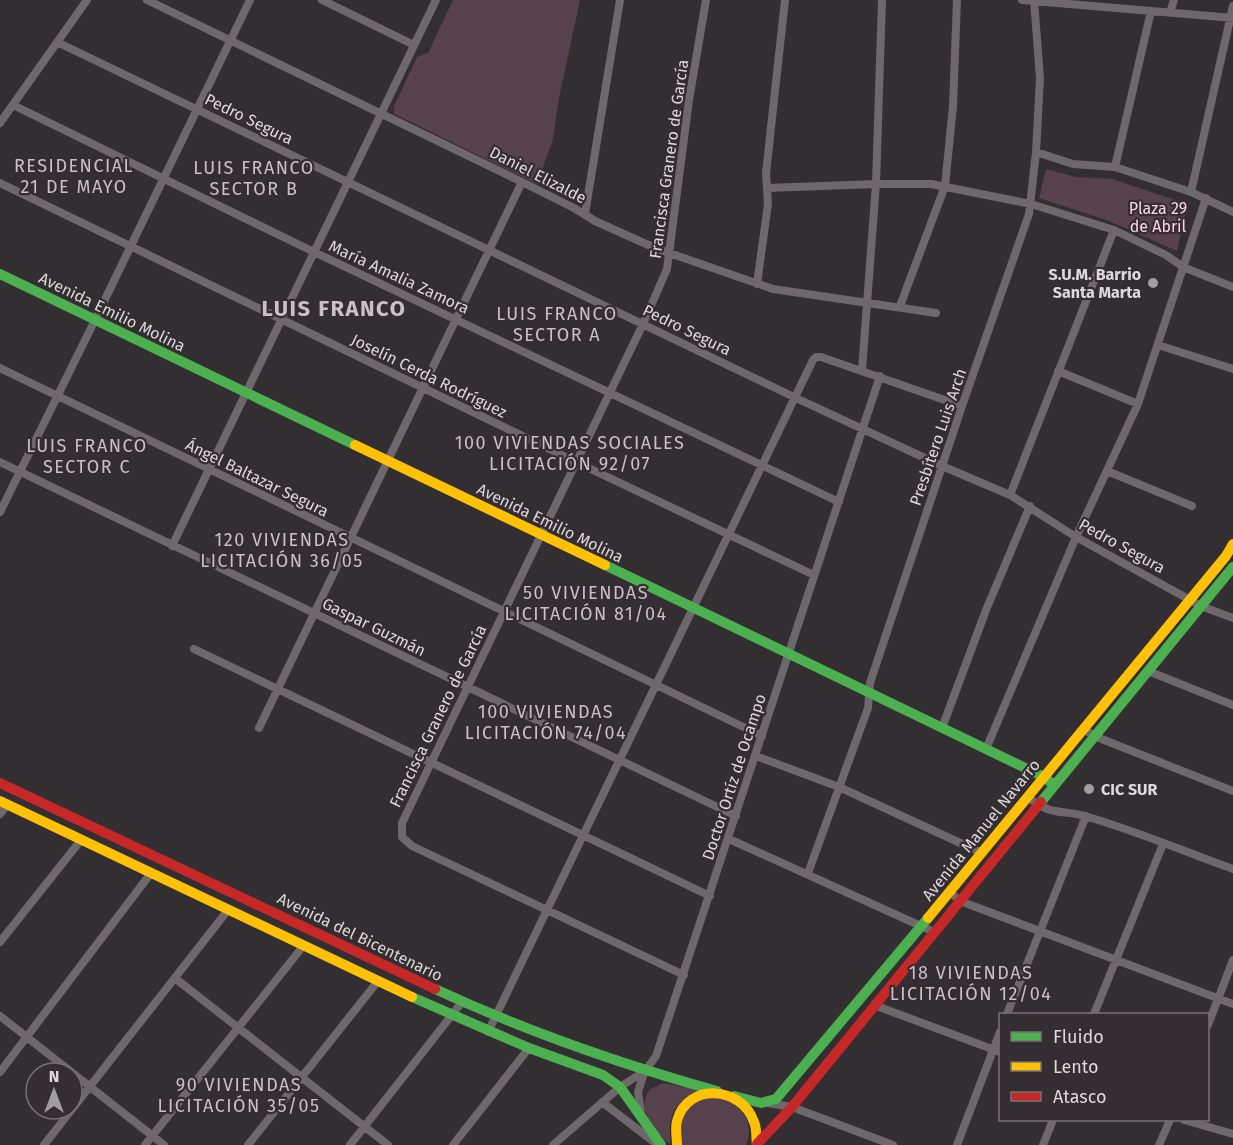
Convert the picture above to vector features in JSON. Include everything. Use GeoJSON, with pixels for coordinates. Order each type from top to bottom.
{"type":"FeatureCollection","features":[{"type":"Feature","properties":{"kind":"main road","name":"Avenida Emilio Molina"},"geometry":{"type":"LineString","coordinates":[[0,274],[1044,777],[1054,785]]}},
{"type":"Feature","properties":{"kind":"main road","name":"Avenida Manuel Navarro"},"geometry":{"type":"LineString","coordinates":[[768,1103],[776,1099],[784,1090],[922,926],[1226,556],[1233,544]]}},
{"type":"Feature","properties":{"kind":"main road","name":"Avenida Manuel Navarro"},"geometry":{"type":"LineString","coordinates":[[757,1144],[769,1134],[792,1107],[1233,567]]}},
{"type":"Feature","properties":{"kind":"main road","name":"Avenida del Bicentenario"},"geometry":{"type":"LineString","coordinates":[[0,783],[495,1017],[645,1071],[734,1096]]}},
{"type":"Feature","properties":{"kind":"main road","name":"Avenida del Bicentenario"},"geometry":{"type":"LineString","coordinates":[[2,807],[81,840],[452,1016],[529,1048],[594,1071],[620,1087],[660,1145]]}},
{"type":"Feature","properties":{"kind":"main road"},"geometry":{"type":"LineString","coordinates":[[677,1145],[674,1127],[676,1117],[682,1107],[700,1094],[717,1091]]}},
{"type":"Feature","properties":{"kind":"main road"},"geometry":{"type":"LineString","coordinates":[[734,1096],[768,1103]]}},
{"type":"Feature","properties":{"kind":"main road"},"geometry":{"type":"LineString","coordinates":[[734,1096],[743,1103],[753,1117],[757,1144]]}},
{"type":"Feature","properties":{"kind":"street"},"geometry":{"type":"LineString","coordinates":[[0,123],[59,43],[87,0]]}},
{"type":"Feature","properties":{"kind":"street","name":"Daniel Elizalde"},"geometry":{"type":"LineString","coordinates":[[147,0],[670,254],[773,289],[936,313]]}},
{"type":"Feature","properties":{"kind":"street"},"geometry":{"type":"LineString","coordinates":[[0,512],[250,0]]}},
{"type":"Feature","properties":{"kind":"street"},"geometry":{"type":"LineString","coordinates":[[322,0],[414,45]]}},
{"type":"Feature","properties":{"kind":"street"},"geometry":{"type":"LineString","coordinates":[[172,546],[436,0]]}},
{"type":"Feature","properties":{"kind":"street"},"geometry":{"type":"LineString","coordinates":[[585,214],[620,0]]}},
{"type":"Feature","properties":{"kind":"street","name":"Francisca Granero de García"},"geometry":{"type":"LineString","coordinates":[[548,911],[412,846],[402,837],[402,823],[665,275],[670,254],[689,100],[706,0]]}},
{"type":"Feature","properties":{"kind":"street"},"geometry":{"type":"LineString","coordinates":[[757,284],[768,204],[766,173],[785,0]]}},
{"type":"Feature","properties":{"kind":"street"},"geometry":{"type":"LineString","coordinates":[[862,370],[876,184],[882,0]]}},
{"type":"Feature","properties":{"kind":"street"},"geometry":{"type":"LineString","coordinates":[[900,306],[945,186],[953,106],[957,0]]}},
{"type":"Feature","properties":{"kind":"street"},"geometry":{"type":"LineString","coordinates":[[1022,0],[1092,3],[1151,11],[1232,17]]}},
{"type":"Feature","properties":{"kind":"street"},"geometry":{"type":"LineString","coordinates":[[1170,12],[1174,0]]}},
{"type":"Feature","properties":{"kind":"street","name":"Presbítero Luis Arch"},"geometry":{"type":"LineString","coordinates":[[808,873],[868,708],[870,683],[962,406],[1029,214],[1036,152],[1040,78],[1034,1]]}},
{"type":"Feature","properties":{"kind":"street"},"geometry":{"type":"LineString","coordinates":[[1191,192],[1233,6]]}},
{"type":"Feature","properties":{"kind":"street"},"geometry":{"type":"LineString","coordinates":[[1115,167],[1151,11]]}},
{"type":"Feature","properties":{"kind":"street","name":"Pedro Segura"},"geometry":{"type":"LineString","coordinates":[[59,43],[796,398],[1010,495],[1076,537],[1190,600],[1233,618]]}},
{"type":"Feature","properties":{"kind":"street","name":"María Amalia Zamora"},"geometry":{"type":"LineString","coordinates":[[13,105],[314,252],[457,318],[839,502]]}},
{"type":"Feature","properties":{"kind":"street"},"geometry":{"type":"LineString","coordinates":[[1036,152],[1073,164],[1115,167],[1191,192],[1233,212]]}},
{"type":"Feature","properties":{"kind":"street"},"geometry":{"type":"LineString","coordinates":[[259,728],[522,182]]}},
{"type":"Feature","properties":{"kind":"street","name":"Joselín Cerda Rodríguez"},"geometry":{"type":"LineString","coordinates":[[0,183],[814,575]]}},
{"type":"Feature","properties":{"kind":"street"},"geometry":{"type":"LineString","coordinates":[[767,188],[876,184],[945,186],[1031,204],[1114,230],[1166,255],[1183,267],[1233,287]]}},
{"type":"Feature","properties":{"kind":"street"},"geometry":{"type":"LineString","coordinates":[[986,749],[1076,537],[1138,404],[1206,198]]}},
{"type":"Feature","properties":{"kind":"street"},"geometry":{"type":"LineString","coordinates":[[1010,495],[1114,230]]}},
{"type":"Feature","properties":{"kind":"street"},"geometry":{"type":"LineString","coordinates":[[1158,345],[1233,369]]}},
{"type":"Feature","properties":{"kind":"street"},"geometry":{"type":"LineString","coordinates":[[488,1032],[816,357],[880,376],[962,406]]}},
{"type":"Feature","properties":{"kind":"street","name":"Ángel Baltazar Segura"},"geometry":{"type":"LineString","coordinates":[[0,368],[762,735]]}},
{"type":"Feature","properties":{"kind":"street"},"geometry":{"type":"LineString","coordinates":[[1058,372],[1138,404]]}},
{"type":"Feature","properties":{"kind":"street","name":"Doctor Ortíz de Ocampo"},"geometry":{"type":"LineString","coordinates":[[553,1145],[620,1087],[645,1071],[656,1056],[880,376]]}},
{"type":"Feature","properties":{"kind":"street","name":"Gaspar Guzmán"},"geometry":{"type":"LineString","coordinates":[[0,462],[736,816]]}},
{"type":"Feature","properties":{"kind":"street"},"geometry":{"type":"LineString","coordinates":[[1107,471],[1192,506]]}},
{"type":"Feature","properties":{"kind":"street"},"geometry":{"type":"LineString","coordinates":[[942,728],[986,610],[1030,506]]}},
{"type":"Feature","properties":{"kind":"street"},"geometry":{"type":"LineString","coordinates":[[194,649],[710,896]]}},
{"type":"Feature","properties":{"kind":"street"},"geometry":{"type":"LineString","coordinates":[[1148,671],[1233,705]]}},
{"type":"Feature","properties":{"kind":"street"},"geometry":{"type":"LineString","coordinates":[[1084,729],[1094,736],[1233,791]]}},
{"type":"Feature","properties":{"kind":"street"},"geometry":{"type":"LineString","coordinates":[[756,756],[840,788],[982,853]]}},
{"type":"Feature","properties":{"kind":"street"},"geometry":{"type":"LineString","coordinates":[[1028,797],[1037,806],[1052,812],[1086,816],[1233,869]]}},
{"type":"Feature","properties":{"kind":"street"},"geometry":{"type":"LineString","coordinates":[[1007,1013],[1086,816]]}},
{"type":"Feature","properties":{"kind":"street"},"geometry":{"type":"LineString","coordinates":[[729,838],[934,932]]}},
{"type":"Feature","properties":{"kind":"street"},"geometry":{"type":"LineString","coordinates":[[0,942],[81,840]]}},
{"type":"Feature","properties":{"kind":"street"},"geometry":{"type":"LineString","coordinates":[[1094,1013],[1163,844]]}},
{"type":"Feature","properties":{"kind":"street"},"geometry":{"type":"LineString","coordinates":[[0,1072],[151,873]]}},
{"type":"Feature","properties":{"kind":"street"},"geometry":{"type":"LineString","coordinates":[[950,892],[960,901],[1217,1000],[1233,1004]]}},
{"type":"Feature","properties":{"kind":"street"},"geometry":{"type":"LineString","coordinates":[[44,1145],[228,910]]}},
{"type":"Feature","properties":{"kind":"street"},"geometry":{"type":"LineString","coordinates":[[548,911],[684,975]]}},
{"type":"Feature","properties":{"kind":"street"},"geometry":{"type":"LineString","coordinates":[[146,1145],[304,945]]}},
{"type":"Feature","properties":{"kind":"street"},"geometry":{"type":"LineString","coordinates":[[1209,1022],[1233,960]]}},
{"type":"Feature","properties":{"kind":"street"},"geometry":{"type":"LineString","coordinates":[[176,979],[388,1145]]}},
{"type":"Feature","properties":{"kind":"street"},"geometry":{"type":"LineString","coordinates":[[248,1145],[378,981]]}},
{"type":"Feature","properties":{"kind":"street"},"geometry":{"type":"LineString","coordinates":[[350,1145],[462,1002]]}},
{"type":"Feature","properties":{"kind":"street"},"geometry":{"type":"LineString","coordinates":[[874,1005],[997,1051],[957,1145]]}},
{"type":"Feature","properties":{"kind":"street"},"geometry":{"type":"LineString","coordinates":[[0,1016],[164,1145]]}},
{"type":"Feature","properties":{"kind":"street"},"geometry":{"type":"LineString","coordinates":[[453,1145],[529,1048]]}},
{"type":"Feature","properties":{"kind":"street"},"geometry":{"type":"LineString","coordinates":[[642,1118],[638,1092],[645,1071]]}},
{"type":"Feature","properties":{"kind":"street"},"geometry":{"type":"LineString","coordinates":[[602,1102],[660,1145]]}},
{"type":"Feature","properties":{"kind":"street"},"geometry":{"type":"LineString","coordinates":[[768,1103],[792,1107],[893,1145]]}},
{"type":"Feature","properties":{"kind":"street"},"geometry":{"type":"LineString","coordinates":[[1043,1145],[1052,1121]]}},
{"type":"Feature","properties":{"kind":"street"},"geometry":{"type":"LineString","coordinates":[[1159,1145],[1169,1121]]}},
{"type":"Feature","properties":{"kind":"street"},"geometry":{"type":"LineString","coordinates":[[1191,1121],[1233,1134]]}},
{"type":"Feature","properties":{"kind":"green space"},"geometry":{"type":"Polygon","coordinates":[[[453,0],[580,0],[559,98],[553,139],[537,184],[394,114],[394,106],[417,57],[428,53],[453,0]]]}},
{"type":"Feature","properties":{"kind":"green space","name":"Plaza 29 de Abril"},"geometry":{"type":"Polygon","coordinates":[[[1046,169],[1076,177],[1112,179],[1187,204],[1177,251],[1109,221],[1039,198],[1046,169]]]}},
{"type":"Feature","properties":{"kind":"green space"},"geometry":{"type":"Polygon","coordinates":[[[663,1083],[698,1090],[683,1100],[674,1112],[670,1126],[671,1145],[649,1120],[644,1104],[650,1089],[663,1083]]]}},
{"type":"Feature","properties":{"kind":"green space"},"geometry":{"type":"Polygon","coordinates":[[[709,1097],[727,1101],[741,1111],[749,1126],[746,1145],[682,1145],[680,1135],[685,1113],[696,1102],[709,1097]]]}},
{"type":"Feature","properties":{"kind":"traffic: fast"},"geometry":{"type":"LineString","coordinates":[[0,274],[355,445]]}},
{"type":"Feature","properties":{"kind":"traffic: fast"},"geometry":{"type":"LineString","coordinates":[[605,565],[1044,777],[1054,785]]}},
{"type":"Feature","properties":{"kind":"traffic: fast"},"geometry":{"type":"LineString","coordinates":[[1041,802],[1233,567]]}},
{"type":"Feature","properties":{"kind":"traffic: fast"},"geometry":{"type":"LineString","coordinates":[[734,1096],[761,1103],[776,1099],[928,918]]}},
{"type":"Feature","properties":{"kind":"traffic: fast"},"geometry":{"type":"LineString","coordinates":[[435,989],[574,1046],[717,1091]]}},
{"type":"Feature","properties":{"kind":"traffic: fast"},"geometry":{"type":"LineString","coordinates":[[412,997],[529,1048],[603,1075],[620,1087],[661,1145]]}},
{"type":"Feature","properties":{"kind":"traffic: slow"},"geometry":{"type":"LineString","coordinates":[[355,445],[605,565]]}},
{"type":"Feature","properties":{"kind":"traffic: slow"},"geometry":{"type":"LineString","coordinates":[[928,918],[1226,556],[1233,544]]}},
{"type":"Feature","properties":{"kind":"traffic: slow"},"geometry":{"type":"LineString","coordinates":[[0,801],[412,997]]}},
{"type":"Feature","properties":{"kind":"traffic: slow"},"geometry":{"type":"LineString","coordinates":[[677,1145],[676,1124],[683,1108],[692,1100],[715,1093],[738,1101],[748,1110],[755,1124],[757,1145]]}},
{"type":"Feature","properties":{"kind":"traffic: jam"},"geometry":{"type":"LineString","coordinates":[[0,783],[435,989]]}},
{"type":"Feature","properties":{"kind":"traffic: jam"},"geometry":{"type":"LineString","coordinates":[[757,1144],[792,1107],[1041,802]]}},
{"type":"Feature","properties":{"kind":"place","name":"S.U.M. Barrio Santa Marta"},"geometry":{"type":"Point","coordinates":[1153,283]}},
{"type":"Feature","properties":{"kind":"place","name":"CIC SUR"},"geometry":{"type":"Point","coordinates":[1089,789]}},
{"type":"Feature","properties":{"kind":"district","name":"RESIDENCIAL 21 DE MAYO"},"geometry":{"type":"Point","coordinates":[74,176]}},
{"type":"Feature","properties":{"kind":"district","name":"LUIS FRANCO SECTOR B"},"geometry":{"type":"Point","coordinates":[254,178]}},
{"type":"Feature","properties":{"kind":"district","name":"LUIS FRANCO"},"geometry":{"type":"Point","coordinates":[334,308]}},
{"type":"Feature","properties":{"kind":"district","name":"LUIS FRANCO SECTOR A"},"geometry":{"type":"Point","coordinates":[557,324]}},
{"type":"Feature","properties":{"kind":"district","name":"100 VIVIENDAS SOCIALES LICITACIÓN 92/07"},"geometry":{"type":"Point","coordinates":[570,453]}},
{"type":"Feature","properties":{"kind":"district","name":"LUIS FRANCO SECTOR C"},"geometry":{"type":"Point","coordinates":[87,456]}},
{"type":"Feature","properties":{"kind":"district","name":"120 VIVIENDAS LICITACIÓN 36/05"},"geometry":{"type":"Point","coordinates":[282,550]}},
{"type":"Feature","properties":{"kind":"district","name":"50 VIVIENDAS LICITACIÓN 81/04"},"geometry":{"type":"Point","coordinates":[586,603]}},
{"type":"Feature","properties":{"kind":"district","name":"100 VIVIENDAS LICITACIÓN 74/04"},"geometry":{"type":"Point","coordinates":[546,722]}},
{"type":"Feature","properties":{"kind":"district","name":"18 VIVIENDAS LICITACIÓN 12/04"},"geometry":{"type":"Point","coordinates":[971,983]}},
{"type":"Feature","properties":{"kind":"district","name":"90 VIVIENDAS LICITACIÓN 35/05"},"geometry":{"type":"Point","coordinates":[239,1095]}}]}
